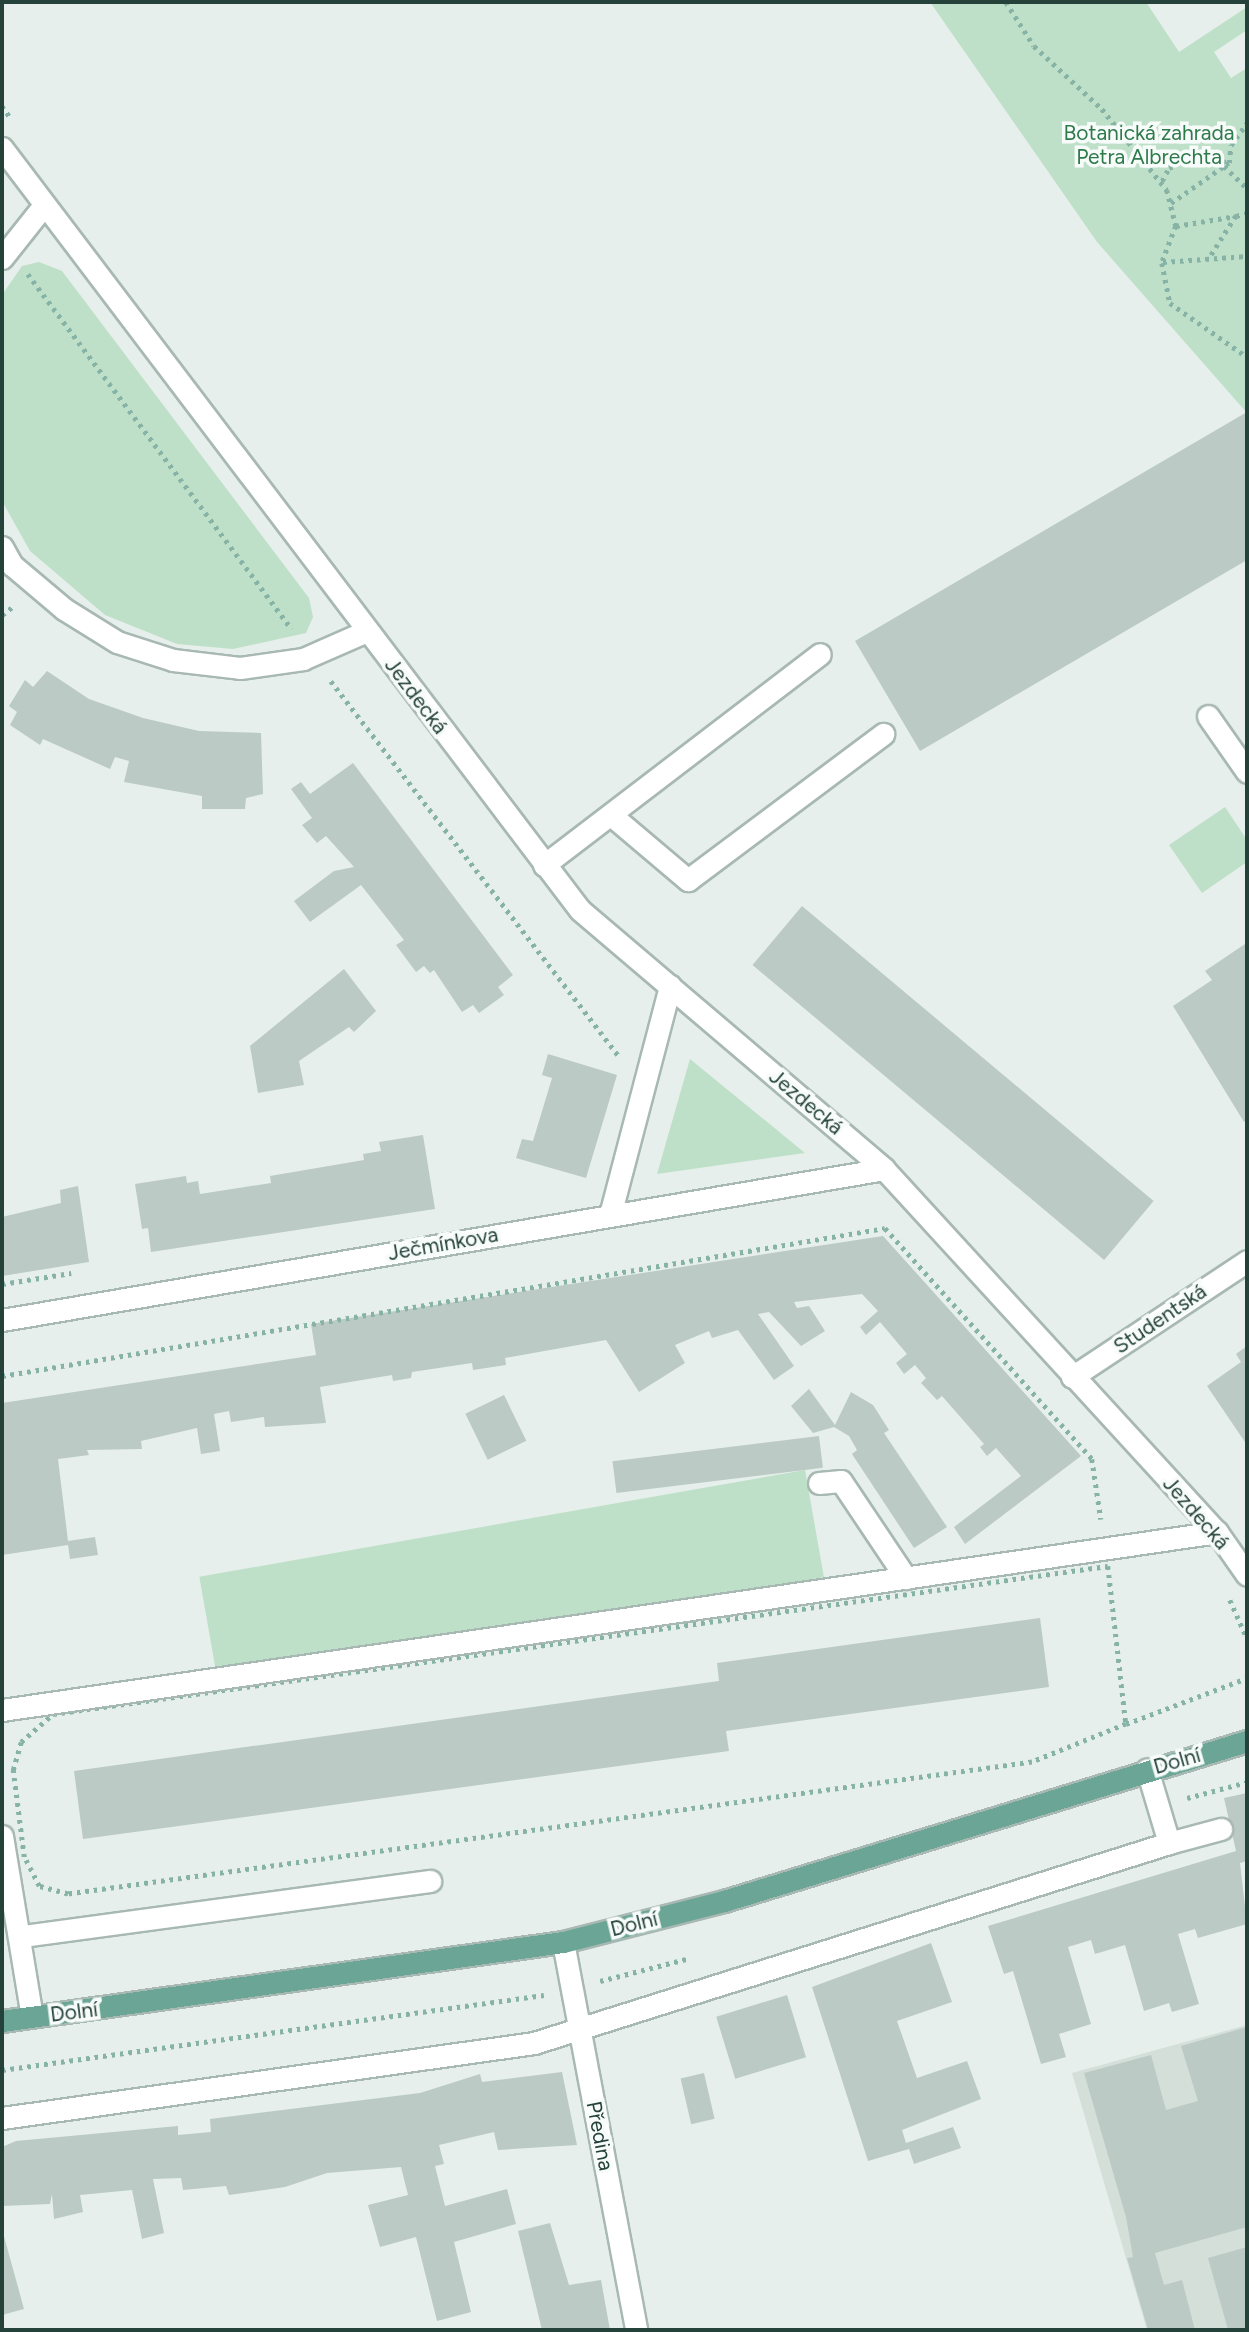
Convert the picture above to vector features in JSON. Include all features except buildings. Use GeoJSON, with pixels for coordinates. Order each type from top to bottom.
{"type":"FeatureCollection","features":[{"type":"Feature","properties":{"kind":"main road","name":"Dolní"},"geometry":{"type":"LineString","coordinates":[[2,2021],[563,1942],[787,1882],[1147,1769],[1247,1741]]}},
{"type":"Feature","properties":{"kind":"street","name":"Jezdecká"},"geometry":{"type":"LineString","coordinates":[[2,148],[580,910],[884,1170],[1217,1532],[1247,1575]]}},
{"type":"Feature","properties":{"kind":"street"},"geometry":{"type":"LineString","coordinates":[[5,253],[44,205]]}},
{"type":"Feature","properties":{"kind":"street"},"geometry":{"type":"LineString","coordinates":[[5,562],[64,609],[143,653],[240,668],[311,655],[367,631]]}},
{"type":"Feature","properties":{"kind":"street"},"geometry":{"type":"LineString","coordinates":[[544,866],[820,654]]}},
{"type":"Feature","properties":{"kind":"street"},"geometry":{"type":"LineString","coordinates":[[1208,716],[1247,772]]}},
{"type":"Feature","properties":{"kind":"street"},"geometry":{"type":"LineString","coordinates":[[611,815],[688,880],[883,734]]}},
{"type":"Feature","properties":{"kind":"street"},"geometry":{"type":"LineString","coordinates":[[610,1215],[670,986]]}},
{"type":"Feature","properties":{"kind":"street","name":"Ječmínkova"},"geometry":{"type":"LineString","coordinates":[[2,1320],[884,1170]]}},
{"type":"Feature","properties":{"kind":"street","name":"Studentská"},"geometry":{"type":"LineString","coordinates":[[1072,1377],[1247,1261]]}},
{"type":"Feature","properties":{"kind":"street"},"geometry":{"type":"LineString","coordinates":[[819,1483],[841,1481],[906,1578]]}},
{"type":"Feature","properties":{"kind":"street"},"geometry":{"type":"LineString","coordinates":[[2,1710],[906,1578],[1106,1557],[1217,1532]]}},
{"type":"Feature","properties":{"kind":"street"},"geometry":{"type":"LineString","coordinates":[[1147,1769],[1169,1806],[1169,1843]]}},
{"type":"Feature","properties":{"kind":"street"},"geometry":{"type":"LineString","coordinates":[[2,2118],[534,2043],[1221,1829]]}},
{"type":"Feature","properties":{"kind":"street"},"geometry":{"type":"LineString","coordinates":[[2,1836],[23,1936],[32,2017]]}},
{"type":"Feature","properties":{"kind":"street"},"geometry":{"type":"LineString","coordinates":[[23,1936],[430,1881]]}},
{"type":"Feature","properties":{"kind":"street","name":"Předina"},"geometry":{"type":"LineString","coordinates":[[563,1942],[636,2330]]}},
{"type":"Feature","properties":{"kind":"path"},"geometry":{"type":"LineString","coordinates":[[1006,2],[1034,46],[1102,109],[1162,181],[1171,203],[1175,226],[1163,262],[1170,303],[1247,357]]}},
{"type":"Feature","properties":{"kind":"path"},"geometry":{"type":"LineString","coordinates":[[1171,203],[1226,165],[1231,145],[1247,123]]}},
{"type":"Feature","properties":{"kind":"path"},"geometry":{"type":"LineString","coordinates":[[1162,181],[1169,168],[1198,154],[1226,165],[1247,188]]}},
{"type":"Feature","properties":{"kind":"path"},"geometry":{"type":"LineString","coordinates":[[1175,226],[1247,213]]}},
{"type":"Feature","properties":{"kind":"path"},"geometry":{"type":"LineString","coordinates":[[1210,257],[1210,246],[1236,215]]}},
{"type":"Feature","properties":{"kind":"path"},"geometry":{"type":"LineString","coordinates":[[5,253],[311,655]]}},
{"type":"Feature","properties":{"kind":"path"},"geometry":{"type":"LineString","coordinates":[[1163,262],[1247,256]]}},
{"type":"Feature","properties":{"kind":"path"},"geometry":{"type":"LineString","coordinates":[[2,615],[19,604],[26,610]]}},
{"type":"Feature","properties":{"kind":"path"},"geometry":{"type":"LineString","coordinates":[[319,680],[328,677],[625,1065]]}},
{"type":"Feature","properties":{"kind":"path"},"geometry":{"type":"LineString","coordinates":[[2,1376],[885,1228],[1092,1459],[1126,1724]]}},
{"type":"Feature","properties":{"kind":"path"},"geometry":{"type":"LineString","coordinates":[[2,1284],[78,1272]]}},
{"type":"Feature","properties":{"kind":"path"},"geometry":{"type":"LineString","coordinates":[[1121,1565],[1106,1557],[53,1714],[20,1742],[13,1770],[28,1868],[40,1886],[68,1894],[1032,1762],[1247,1678]]}},
{"type":"Feature","properties":{"kind":"path"},"geometry":{"type":"LineString","coordinates":[[1223,1586],[1247,1638]]}},
{"type":"Feature","properties":{"kind":"path"},"geometry":{"type":"LineString","coordinates":[[1169,1806],[1247,1782]]}},
{"type":"Feature","properties":{"kind":"path"},"geometry":{"type":"LineString","coordinates":[[595,1982],[628,1974]]}},
{"type":"Feature","properties":{"kind":"path"},"geometry":{"type":"LineString","coordinates":[[2,2070],[549,1994]]}},
{"type":"Feature","properties":{"kind":"shaded area"},"geometry":{"type":"Polygon","coordinates":[[[1247,2025],[1247,2330],[1147,2330],[1072,2073],[1247,2025]]]}},
{"type":"Feature","properties":{"kind":"green space","name":"Botanická zahrada Petra Albrechta"},"geometry":{"type":"Polygon","coordinates":[[[930,2],[1146,2],[1179,52],[1247,7],[1247,30],[1214,52],[1231,78],[1247,68],[1247,413],[1097,242],[930,2]]]}},
{"type":"Feature","properties":{"kind":"green space"},"geometry":{"type":"Polygon","coordinates":[[[39,262],[62,271],[309,598],[313,617],[306,633],[233,649],[177,644],[105,615],[30,551],[2,501],[2,295],[22,266],[39,262]]]}},
{"type":"Feature","properties":{"kind":"green space"},"geometry":{"type":"Polygon","coordinates":[[[1225,807],[1247,840],[1247,862],[1202,893],[1169,845],[1225,807]]]}},
{"type":"Feature","properties":{"kind":"green space"},"geometry":{"type":"Polygon","coordinates":[[[690,1059],[805,1153],[657,1174],[690,1059]]]}},
{"type":"Feature","properties":{"kind":"green space"},"geometry":{"type":"Polygon","coordinates":[[[805,1470],[824,1577],[218,1684],[199,1577],[805,1470]]]}}]}
